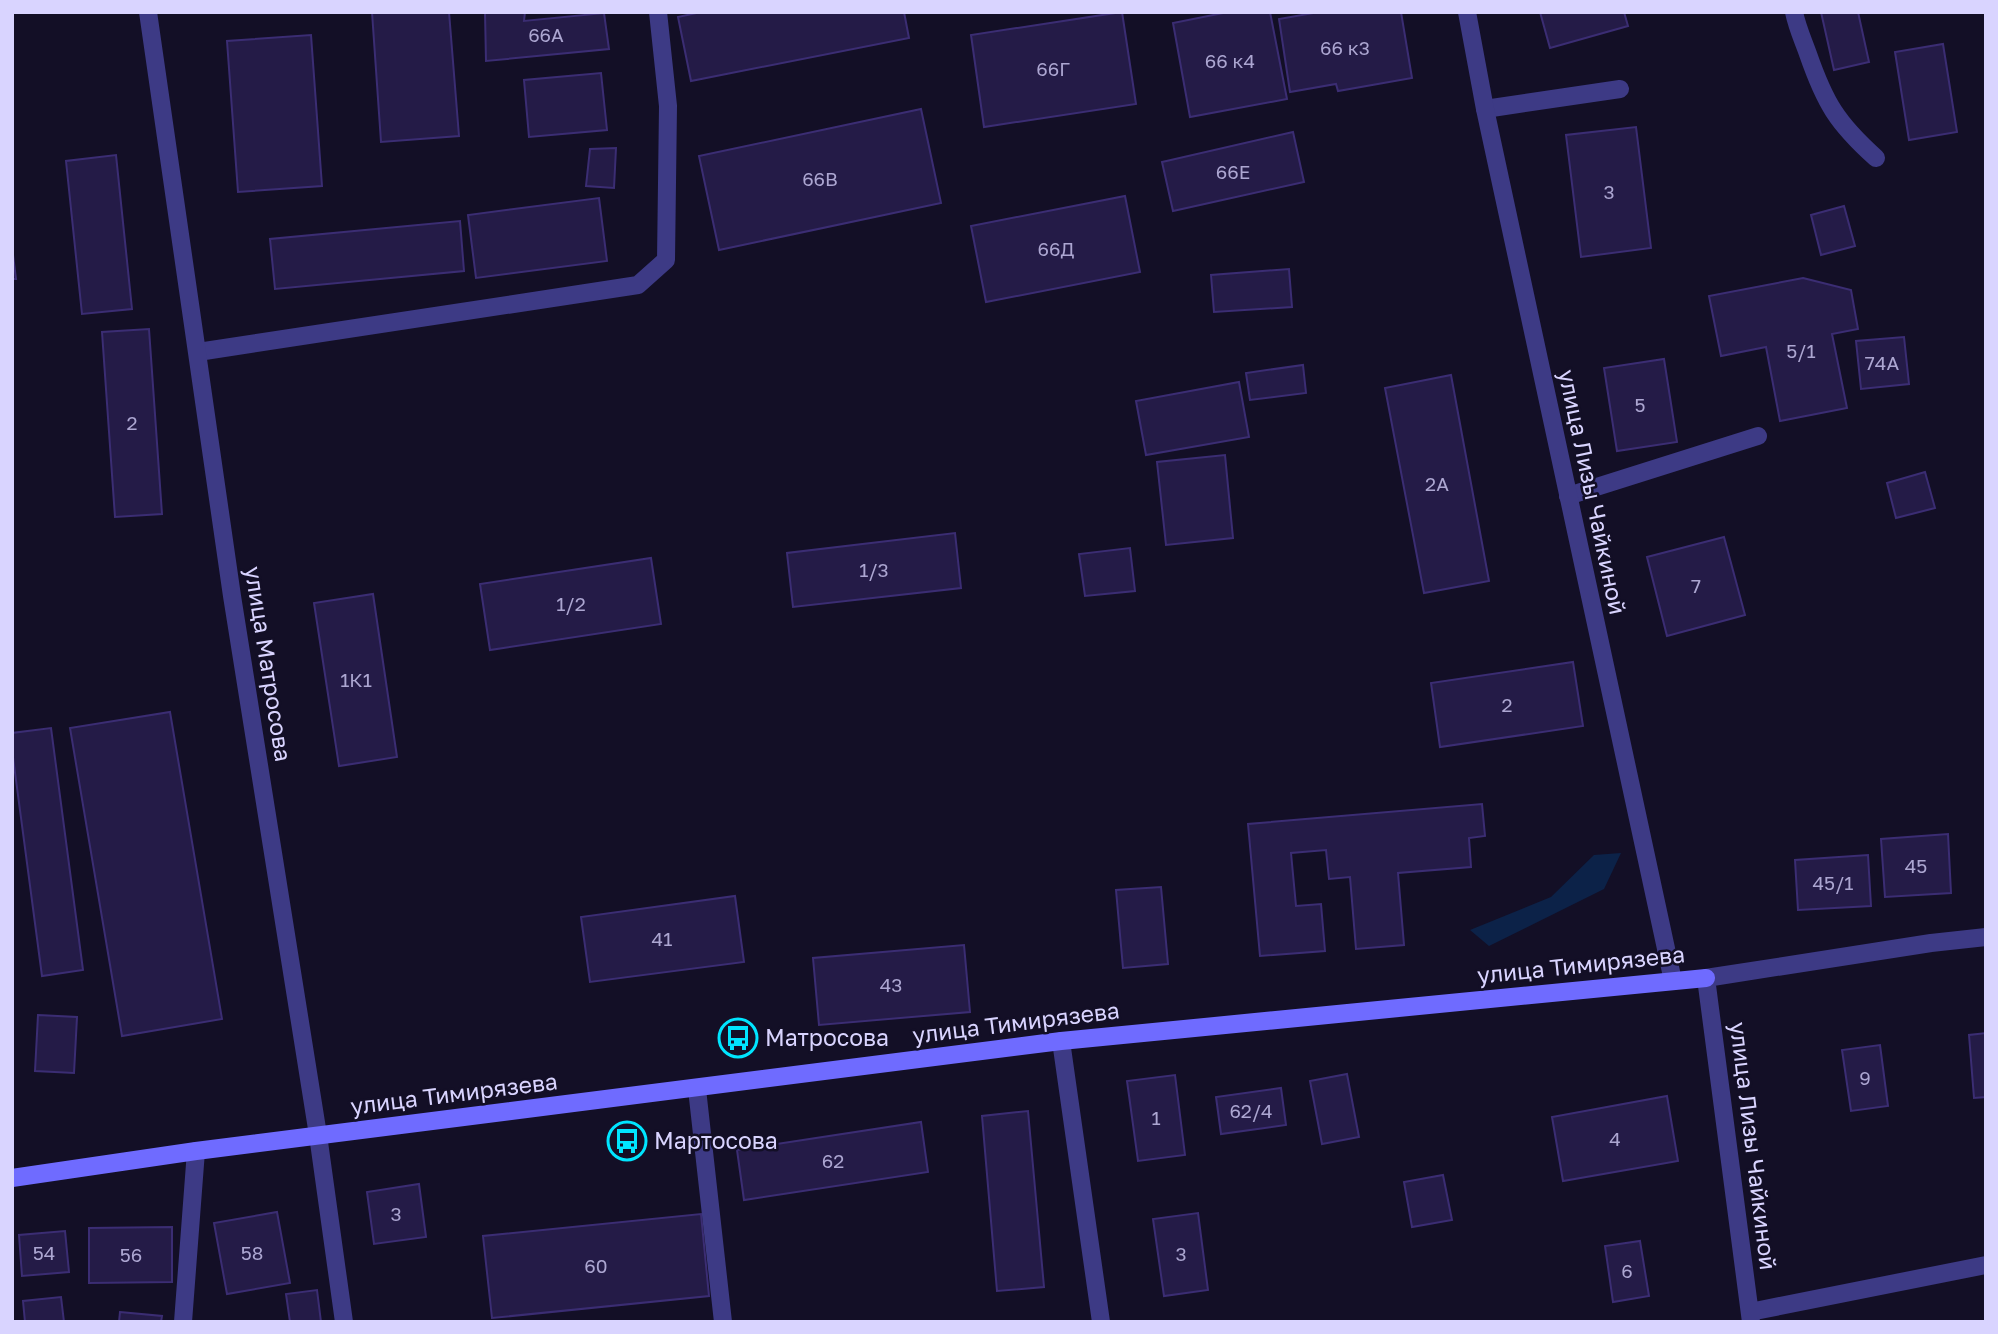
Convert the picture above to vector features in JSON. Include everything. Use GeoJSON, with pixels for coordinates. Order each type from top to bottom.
{"type":"FeatureCollection","features":[{"type":"Feature","properties":{"kind":"street","name":"улица Матросова"},"geometry":{"type":"LineString","coordinates":[[148,12],[232,596],[318,1135],[344,1322]]}},
{"type":"Feature","properties":{"kind":"street"},"geometry":{"type":"LineString","coordinates":[[198,352],[638,285],[666,260],[668,106],[658,12]]}},
{"type":"Feature","properties":{"kind":"street","name":"улица Лизы Чайкиной"},"geometry":{"type":"LineString","coordinates":[[1468,12],[1485,109],[1673,981]]}},
{"type":"Feature","properties":{"kind":"street"},"geometry":{"type":"LineString","coordinates":[[1794,12],[1818,83],[1831,110],[1849,134],[1876,158]]}},
{"type":"Feature","properties":{"kind":"street"},"geometry":{"type":"LineString","coordinates":[[1485,109],[1620,89]]}},
{"type":"Feature","properties":{"kind":"street"},"geometry":{"type":"LineString","coordinates":[[1567,496],[1758,436]]}},
{"type":"Feature","properties":{"kind":"street","name":"улица Тимирязева"},"geometry":{"type":"LineString","coordinates":[[12,1178],[318,1135],[1061,1041],[1706,978],[1986,937]]}},
{"type":"Feature","properties":{"kind":"street","name":"улица Лизы Чайкиной"},"geometry":{"type":"LineString","coordinates":[[1706,978],[1751,1317]]}},
{"type":"Feature","properties":{"kind":"street"},"geometry":{"type":"LineString","coordinates":[[1061,1041],[1101,1322]]}},
{"type":"Feature","properties":{"kind":"street"},"geometry":{"type":"LineString","coordinates":[[697,1088],[723,1322]]}},
{"type":"Feature","properties":{"kind":"street"},"geometry":{"type":"LineString","coordinates":[[183,1322],[196,1151]]}},
{"type":"Feature","properties":{"kind":"street"},"geometry":{"type":"LineString","coordinates":[[1751,1317],[1986,1265]]}},
{"type":"Feature","properties":{"kind":"water"},"geometry":{"type":"Polygon","coordinates":[[[1621,853],[1604,889],[1489,946],[1470,930],[1551,897],[1594,855],[1621,853]]]}},
{"type":"Feature","properties":{"kind":"building"},"geometry":{"type":"Polygon","coordinates":[[[372,12],[449,12],[459,136],[381,142],[372,12]]]}},
{"type":"Feature","properties":{"kind":"building"},"geometry":{"type":"Polygon","coordinates":[[[485,12],[525,12],[524,21],[604,13],[609,49],[486,61],[485,12]]]}},
{"type":"Feature","properties":{"kind":"building"},"geometry":{"type":"Polygon","coordinates":[[[701,12],[904,12],[909,38],[691,81],[678,17],[701,12]]]}},
{"type":"Feature","properties":{"kind":"building"},"geometry":{"type":"Polygon","coordinates":[[[1122,12],[1136,104],[984,127],[971,35],[1122,12]]]}},
{"type":"Feature","properties":{"kind":"building"},"geometry":{"type":"Polygon","coordinates":[[[1228,12],[1270,12],[1287,99],[1190,117],[1173,23],[1228,12]]]}},
{"type":"Feature","properties":{"kind":"building"},"geometry":{"type":"Polygon","coordinates":[[[1319,12],[1401,12],[1412,78],[1338,91],[1336,84],[1290,92],[1279,19],[1319,12]]]}},
{"type":"Feature","properties":{"kind":"building"},"geometry":{"type":"Polygon","coordinates":[[[1540,12],[1624,12],[1628,26],[1550,48],[1540,12]]]}},
{"type":"Feature","properties":{"kind":"building"},"geometry":{"type":"Polygon","coordinates":[[[1821,12],[1858,12],[1869,62],[1834,70],[1821,12]]]}},
{"type":"Feature","properties":{"kind":"building"},"geometry":{"type":"Polygon","coordinates":[[[311,35],[322,186],[238,192],[227,41],[311,35]]]}},
{"type":"Feature","properties":{"kind":"building"},"geometry":{"type":"Polygon","coordinates":[[[1943,44],[1957,132],[1909,140],[1895,52],[1943,44]]]}},
{"type":"Feature","properties":{"kind":"building"},"geometry":{"type":"Polygon","coordinates":[[[601,73],[607,130],[529,137],[524,80],[601,73]]]}},
{"type":"Feature","properties":{"kind":"building"},"geometry":{"type":"Polygon","coordinates":[[[921,109],[941,203],[719,250],[699,156],[921,109]]]}},
{"type":"Feature","properties":{"kind":"building"},"geometry":{"type":"Polygon","coordinates":[[[1636,127],[1651,248],[1581,257],[1566,135],[1636,127]]]}},
{"type":"Feature","properties":{"kind":"building"},"geometry":{"type":"Polygon","coordinates":[[[1293,132],[1304,182],[1173,211],[1162,162],[1293,132]]]}},
{"type":"Feature","properties":{"kind":"building"},"geometry":{"type":"Polygon","coordinates":[[[616,148],[614,188],[586,186],[590,149],[616,148]]]}},
{"type":"Feature","properties":{"kind":"building"},"geometry":{"type":"Polygon","coordinates":[[[116,155],[132,309],[82,314],[66,161],[116,155]]]}},
{"type":"Feature","properties":{"kind":"building"},"geometry":{"type":"Polygon","coordinates":[[[1125,196],[1140,272],[986,302],[971,226],[1125,196]]]}},
{"type":"Feature","properties":{"kind":"building"},"geometry":{"type":"Polygon","coordinates":[[[599,198],[607,261],[476,278],[468,215],[599,198]]]}},
{"type":"Feature","properties":{"kind":"building"},"geometry":{"type":"Polygon","coordinates":[[[1844,206],[1855,246],[1821,255],[1811,215],[1844,206]]]}},
{"type":"Feature","properties":{"kind":"building"},"geometry":{"type":"Polygon","coordinates":[[[460,221],[464,271],[275,289],[270,239],[460,221]]]}},
{"type":"Feature","properties":{"kind":"building"},"geometry":{"type":"Polygon","coordinates":[[[12,247],[16,279],[12,279],[12,247]]]}},
{"type":"Feature","properties":{"kind":"building"},"geometry":{"type":"Polygon","coordinates":[[[1289,269],[1292,307],[1214,312],[1211,275],[1289,269]]]}},
{"type":"Feature","properties":{"kind":"building"},"geometry":{"type":"Polygon","coordinates":[[[1803,278],[1851,290],[1858,329],[1832,334],[1847,408],[1780,421],[1766,347],[1721,356],[1709,296],[1803,278]]]}},
{"type":"Feature","properties":{"kind":"building"},"geometry":{"type":"Polygon","coordinates":[[[149,329],[162,514],[115,517],[102,332],[149,329]]]}},
{"type":"Feature","properties":{"kind":"building"},"geometry":{"type":"Polygon","coordinates":[[[1904,337],[1909,384],[1861,389],[1856,341],[1904,337]]]}},
{"type":"Feature","properties":{"kind":"building"},"geometry":{"type":"Polygon","coordinates":[[[1664,359],[1677,442],[1617,451],[1604,368],[1664,359]]]}},
{"type":"Feature","properties":{"kind":"building"},"geometry":{"type":"Polygon","coordinates":[[[1303,365],[1306,393],[1250,400],[1246,373],[1303,365]]]}},
{"type":"Feature","properties":{"kind":"building"},"geometry":{"type":"Polygon","coordinates":[[[1451,375],[1489,581],[1424,593],[1385,388],[1451,375]]]}},
{"type":"Feature","properties":{"kind":"building"},"geometry":{"type":"Polygon","coordinates":[[[1239,382],[1249,437],[1146,455],[1136,401],[1239,382]]]}},
{"type":"Feature","properties":{"kind":"building"},"geometry":{"type":"Polygon","coordinates":[[[1225,455],[1233,538],[1166,545],[1157,462],[1225,455]]]}},
{"type":"Feature","properties":{"kind":"building"},"geometry":{"type":"Polygon","coordinates":[[[1925,472],[1935,508],[1896,518],[1887,483],[1925,472]]]}},
{"type":"Feature","properties":{"kind":"building"},"geometry":{"type":"Polygon","coordinates":[[[955,533],[961,588],[793,607],[787,553],[955,533]]]}},
{"type":"Feature","properties":{"kind":"building"},"geometry":{"type":"Polygon","coordinates":[[[1724,537],[1745,615],[1667,636],[1647,557],[1724,537]]]}},
{"type":"Feature","properties":{"kind":"building"},"geometry":{"type":"Polygon","coordinates":[[[1130,548],[1135,591],[1085,596],[1079,554],[1130,548]]]}},
{"type":"Feature","properties":{"kind":"building"},"geometry":{"type":"Polygon","coordinates":[[[651,558],[661,624],[490,650],[480,584],[651,558]]]}},
{"type":"Feature","properties":{"kind":"building"},"geometry":{"type":"Polygon","coordinates":[[[373,594],[397,757],[339,766],[314,603],[373,594]]]}},
{"type":"Feature","properties":{"kind":"building"},"geometry":{"type":"Polygon","coordinates":[[[1573,662],[1583,726],[1440,747],[1431,683],[1573,662]]]}},
{"type":"Feature","properties":{"kind":"building"},"geometry":{"type":"Polygon","coordinates":[[[170,712],[222,1019],[122,1036],[70,728],[170,712]]]}},
{"type":"Feature","properties":{"kind":"building"},"geometry":{"type":"Polygon","coordinates":[[[51,728],[83,970],[42,976],[12,733],[51,728]]]}},
{"type":"Feature","properties":{"kind":"building"},"geometry":{"type":"Polygon","coordinates":[[[1482,804],[1485,836],[1469,838],[1471,867],[1398,873],[1404,945],[1356,949],[1350,877],[1329,879],[1326,850],[1291,853],[1296,906],[1321,904],[1325,951],[1260,956],[1248,824],[1482,804]]]}},
{"type":"Feature","properties":{"kind":"building"},"geometry":{"type":"Polygon","coordinates":[[[1948,834],[1951,893],[1885,897],[1881,839],[1948,834]]]}},
{"type":"Feature","properties":{"kind":"building"},"geometry":{"type":"Polygon","coordinates":[[[1868,855],[1871,906],[1798,910],[1795,860],[1868,855]]]}},
{"type":"Feature","properties":{"kind":"building"},"geometry":{"type":"Polygon","coordinates":[[[1161,887],[1168,964],[1123,968],[1116,890],[1161,887]]]}},
{"type":"Feature","properties":{"kind":"building"},"geometry":{"type":"Polygon","coordinates":[[[735,896],[744,962],[590,982],[581,917],[735,896]]]}},
{"type":"Feature","properties":{"kind":"building"},"geometry":{"type":"Polygon","coordinates":[[[964,945],[970,1012],[819,1025],[813,958],[964,945]]]}},
{"type":"Feature","properties":{"kind":"building"},"geometry":{"type":"Polygon","coordinates":[[[38,1015],[77,1017],[74,1073],[35,1071],[38,1015]]]}},
{"type":"Feature","properties":{"kind":"building"},"geometry":{"type":"Polygon","coordinates":[[[1986,1033],[1986,1097],[1974,1098],[1969,1035],[1986,1033]]]}},
{"type":"Feature","properties":{"kind":"building"},"geometry":{"type":"Polygon","coordinates":[[[1880,1045],[1888,1106],[1851,1111],[1842,1050],[1880,1045]]]}},
{"type":"Feature","properties":{"kind":"building"},"geometry":{"type":"Polygon","coordinates":[[[1347,1074],[1359,1137],[1322,1144],[1310,1081],[1347,1074]]]}},
{"type":"Feature","properties":{"kind":"building"},"geometry":{"type":"Polygon","coordinates":[[[1175,1075],[1185,1155],[1138,1161],[1127,1081],[1175,1075]]]}},
{"type":"Feature","properties":{"kind":"building"},"geometry":{"type":"Polygon","coordinates":[[[1281,1088],[1286,1125],[1221,1134],[1216,1097],[1281,1088]]]}},
{"type":"Feature","properties":{"kind":"building"},"geometry":{"type":"Polygon","coordinates":[[[1667,1096],[1678,1161],[1563,1181],[1552,1117],[1667,1096]]]}},
{"type":"Feature","properties":{"kind":"building"},"geometry":{"type":"Polygon","coordinates":[[[1028,1111],[1044,1287],[997,1291],[982,1116],[1028,1111]]]}},
{"type":"Feature","properties":{"kind":"building"},"geometry":{"type":"Polygon","coordinates":[[[921,1122],[928,1172],[744,1200],[737,1150],[921,1122]]]}},
{"type":"Feature","properties":{"kind":"building"},"geometry":{"type":"Polygon","coordinates":[[[1443,1175],[1452,1220],[1412,1227],[1404,1182],[1443,1175]]]}},
{"type":"Feature","properties":{"kind":"building"},"geometry":{"type":"Polygon","coordinates":[[[419,1184],[426,1237],[374,1244],[367,1192],[419,1184]]]}},
{"type":"Feature","properties":{"kind":"building"},"geometry":{"type":"Polygon","coordinates":[[[277,1212],[290,1283],[227,1294],[214,1223],[277,1212]]]}},
{"type":"Feature","properties":{"kind":"building"},"geometry":{"type":"Polygon","coordinates":[[[1198,1213],[1208,1290],[1164,1296],[1153,1219],[1198,1213]]]}},
{"type":"Feature","properties":{"kind":"building"},"geometry":{"type":"Polygon","coordinates":[[[701,1214],[709,1296],[492,1318],[483,1236],[701,1214]]]}},
{"type":"Feature","properties":{"kind":"building"},"geometry":{"type":"Polygon","coordinates":[[[172,1227],[172,1282],[89,1283],[89,1228],[172,1227]]]}},
{"type":"Feature","properties":{"kind":"building"},"geometry":{"type":"Polygon","coordinates":[[[65,1231],[69,1272],[22,1276],[19,1235],[65,1231]]]}},
{"type":"Feature","properties":{"kind":"building"},"geometry":{"type":"Polygon","coordinates":[[[1640,1241],[1649,1296],[1613,1302],[1605,1246],[1640,1241]]]}},
{"type":"Feature","properties":{"kind":"building"},"geometry":{"type":"Polygon","coordinates":[[[317,1290],[321,1322],[290,1322],[286,1294],[317,1290]]]}},
{"type":"Feature","properties":{"kind":"building"},"geometry":{"type":"Polygon","coordinates":[[[61,1297],[64,1322],[25,1322],[23,1301],[61,1297]]]}},
{"type":"Feature","properties":{"kind":"building"},"geometry":{"type":"Polygon","coordinates":[[[120,1312],[162,1316],[161,1322],[119,1322],[120,1312]]]}},
{"type":"Feature","properties":{"kind":"place","name":"Матросова"},"geometry":{"type":"Point","coordinates":[738,1038]}},
{"type":"Feature","properties":{"kind":"place","name":"Мартосова"},"geometry":{"type":"Point","coordinates":[627,1141]}}]}
